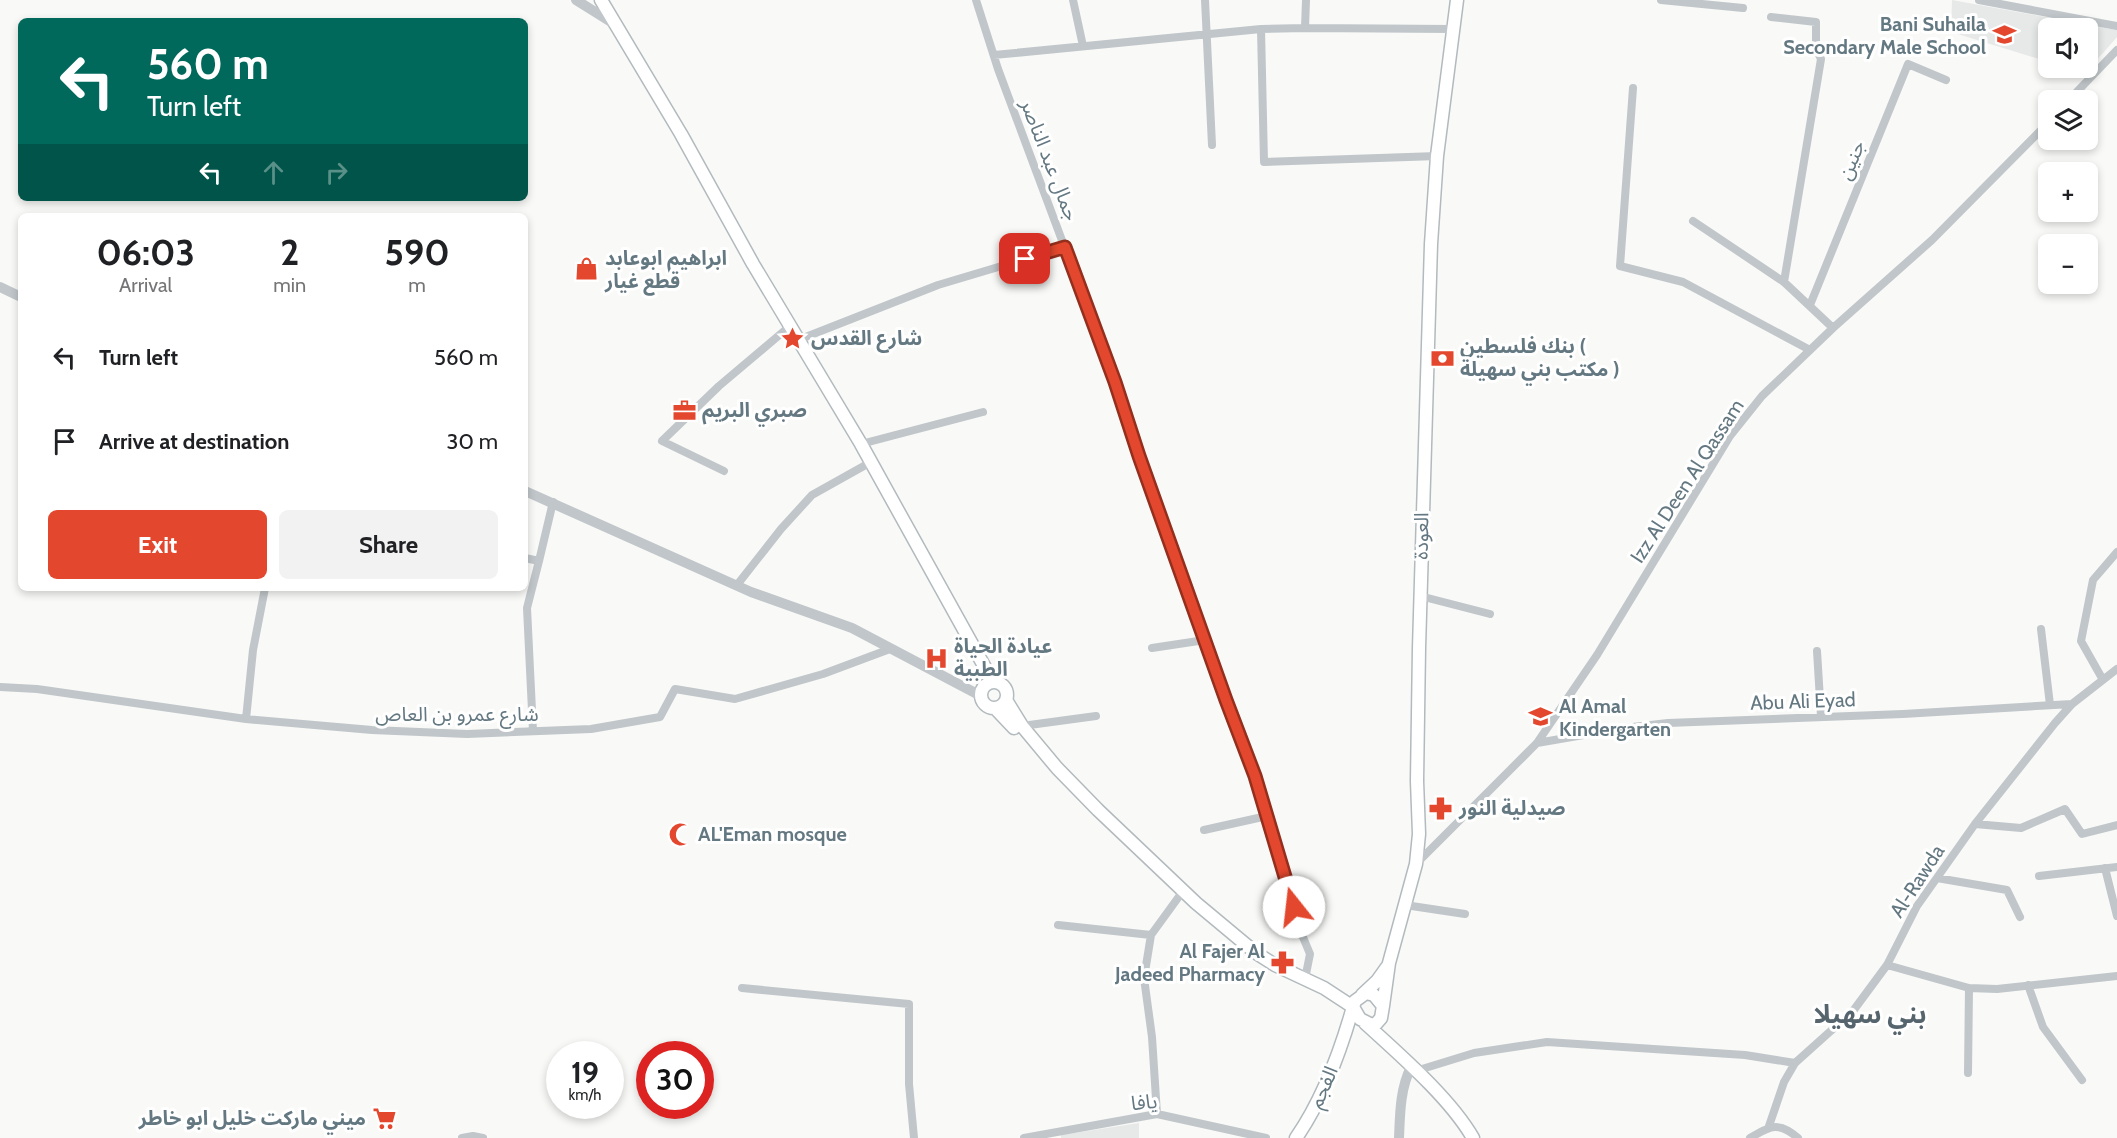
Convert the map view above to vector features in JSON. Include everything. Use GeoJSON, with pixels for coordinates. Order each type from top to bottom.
{"type":"FeatureCollection","features":[{"type":"Feature","properties":{"kind":"main road"},"geometry":{"type":"LineString","coordinates":[[602,0],[798,340],[816,366],[861,444],[993,682]]}},
{"type":"Feature","properties":{"kind":"main road","name":"العودة"},"geometry":{"type":"LineString","coordinates":[[1383,1008],[1389,963],[1416,864],[1419,834],[1417,781],[1420,596],[1431,243],[1437,156],[1457,0]]}},
{"type":"Feature","properties":{"kind":"main road"},"geometry":{"type":"LineString","coordinates":[[1183,893],[1051,761],[1022,726],[1006,700],[1006,688],[993,682],[984,686],[981,696],[986,706],[995,708],[1005,716],[1030,748],[1152,872],[1196,903],[1256,953],[1332,993],[1358,1000]]}},
{"type":"Feature","properties":{"kind":"main road"},"geometry":{"type":"LineString","coordinates":[[995,708],[1001,706],[1006,700]]}},
{"type":"Feature","properties":{"kind":"main road","name":"العودة"},"geometry":{"type":"LineString","coordinates":[[1358,1000],[1377,981],[1389,963]]}},
{"type":"Feature","properties":{"kind":"main road"},"geometry":{"type":"LineString","coordinates":[[1358,1000],[1366,993],[1374,995],[1383,1008],[1386,1033],[1392,1046]]}},
{"type":"Feature","properties":{"kind":"main road"},"geometry":{"type":"LineString","coordinates":[[1358,1000],[1364,1022],[1413,1066],[1459,1116],[1473,1138]]}},
{"type":"Feature","properties":{"kind":"main road","name":"الفجم"},"geometry":{"type":"LineString","coordinates":[[1296,1138],[1306,1124],[1324,1086],[1358,1000]]}},
{"type":"Feature","properties":{"kind":"main road"},"geometry":{"type":"LineString","coordinates":[[1345,1034],[1354,1023],[1364,1022],[1375,1025],[1379,1022],[1383,1008]]}},
{"type":"Feature","properties":{"kind":"main road"},"geometry":{"type":"LineString","coordinates":[[1413,1066],[1449,1095],[1466,1116],[1479,1138]]}},
{"type":"Feature","properties":{"kind":"street"},"geometry":{"type":"LineString","coordinates":[[576,0],[617,25]]}},
{"type":"Feature","properties":{"kind":"street","name":"جمال عبد الناصر"},"geometry":{"type":"LineString","coordinates":[[976,0],[993,55],[1115,382],[1139,456],[1255,776],[1300,930],[1310,954],[1305,979]]}},
{"type":"Feature","properties":{"kind":"street"},"geometry":{"type":"LineString","coordinates":[[1072,0],[1083,46]]}},
{"type":"Feature","properties":{"kind":"street"},"geometry":{"type":"LineString","coordinates":[[1204,0],[1212,145]]}},
{"type":"Feature","properties":{"kind":"street"},"geometry":{"type":"LineString","coordinates":[[1305,28],[1306,0]]}},
{"type":"Feature","properties":{"kind":"street"},"geometry":{"type":"LineString","coordinates":[[1661,0],[1743,8]]}},
{"type":"Feature","properties":{"kind":"street"},"geometry":{"type":"LineString","coordinates":[[1978,0],[2117,26]]}},
{"type":"Feature","properties":{"kind":"street"},"geometry":{"type":"LineString","coordinates":[[1771,17],[1816,21],[1816,48],[1821,59],[1784,282]]}},
{"type":"Feature","properties":{"kind":"street"},"geometry":{"type":"LineString","coordinates":[[993,55],[1261,30],[1453,28]]}},
{"type":"Feature","properties":{"kind":"street"},"geometry":{"type":"LineString","coordinates":[[1261,30],[1263,162],[1437,156]]}},
{"type":"Feature","properties":{"kind":"street"},"geometry":{"type":"LineString","coordinates":[[2079,90],[2117,50]]}},
{"type":"Feature","properties":{"kind":"street","name":"جنين"},"geometry":{"type":"LineString","coordinates":[[1810,306],[1908,64],[1946,80]]}},
{"type":"Feature","properties":{"kind":"street"},"geometry":{"type":"LineString","coordinates":[[1633,88],[1620,266],[1683,282],[1810,350]]}},
{"type":"Feature","properties":{"kind":"street","name":"Izz Al Deen Al Qassam"},"geometry":{"type":"LineString","coordinates":[[1416,864],[1537,743],[1597,655],[1730,436],[1762,396],[1833,328],[1932,240],[2038,133]]}},
{"type":"Feature","properties":{"kind":"street"},"geometry":{"type":"LineString","coordinates":[[1693,221],[1784,282],[1833,328]]}},
{"type":"Feature","properties":{"kind":"street"},"geometry":{"type":"LineString","coordinates":[[798,340],[938,285],[1065,247]]}},
{"type":"Feature","properties":{"kind":"street"},"geometry":{"type":"LineString","coordinates":[[0,287],[18,296]]}},
{"type":"Feature","properties":{"kind":"street"},"geometry":{"type":"LineString","coordinates":[[724,471],[662,441],[719,386],[790,326]]}},
{"type":"Feature","properties":{"kind":"street"},"geometry":{"type":"LineString","coordinates":[[861,444],[983,412]]}},
{"type":"Feature","properties":{"kind":"street"},"geometry":{"type":"LineString","coordinates":[[737,585],[781,529],[812,495],[871,462]]}},
{"type":"Feature","properties":{"kind":"street"},"geometry":{"type":"LineString","coordinates":[[528,492],[751,592],[852,628],[981,696]]}},
{"type":"Feature","properties":{"kind":"street"},"geometry":{"type":"LineString","coordinates":[[533,731],[527,608],[553,502]]}},
{"type":"Feature","properties":{"kind":"street"},"geometry":{"type":"LineString","coordinates":[[2103,680],[2081,641],[2093,580],[2117,552]]}},
{"type":"Feature","properties":{"kind":"street"},"geometry":{"type":"LineString","coordinates":[[528,559],[539,561]]}},
{"type":"Feature","properties":{"kind":"street"},"geometry":{"type":"LineString","coordinates":[[246,719],[253,650],[264,591]]}},
{"type":"Feature","properties":{"kind":"street"},"geometry":{"type":"LineString","coordinates":[[1420,596],[1490,614]]}},
{"type":"Feature","properties":{"kind":"street"},"geometry":{"type":"LineString","coordinates":[[2041,629],[2050,705]]}},
{"type":"Feature","properties":{"kind":"street"},"geometry":{"type":"LineString","coordinates":[[1152,648],[1205,640]]}},
{"type":"Feature","properties":{"kind":"street","name":"شارع عمرو بن العاص"},"geometry":{"type":"LineString","coordinates":[[0,687],[246,719],[372,730],[467,734],[591,729],[660,717],[675,689],[735,699],[823,674],[890,649]]}},
{"type":"Feature","properties":{"kind":"street"},"geometry":{"type":"LineString","coordinates":[[1817,651],[1821,716]]}},
{"type":"Feature","properties":{"kind":"street","name":"Al-Rawda"},"geometry":{"type":"LineString","coordinates":[[1769,1126],[1784,1082],[1795,1063],[1853,1011],[1887,965],[1917,906],[1975,824],[2072,704],[2117,669]]}},
{"type":"Feature","properties":{"kind":"street","name":"Abu Ali Eyad"},"geometry":{"type":"LineString","coordinates":[[1537,743],[1668,723],[2072,704]]}},
{"type":"Feature","properties":{"kind":"street"},"geometry":{"type":"LineString","coordinates":[[1022,726],[1096,716]]}},
{"type":"Feature","properties":{"kind":"street"},"geometry":{"type":"LineString","coordinates":[[1975,824],[2021,828],[2065,809],[2082,834],[2117,825]]}},
{"type":"Feature","properties":{"kind":"street"},"geometry":{"type":"LineString","coordinates":[[1204,830],[1267,816]]}},
{"type":"Feature","properties":{"kind":"street"},"geometry":{"type":"LineString","coordinates":[[2039,876],[2117,867]]}},
{"type":"Feature","properties":{"kind":"street"},"geometry":{"type":"LineString","coordinates":[[2104,868],[2117,916]]}},
{"type":"Feature","properties":{"kind":"street"},"geometry":{"type":"LineString","coordinates":[[1937,878],[2007,890],[2020,917]]}},
{"type":"Feature","properties":{"kind":"street"},"geometry":{"type":"LineString","coordinates":[[1157,1114],[1152,1037],[1144,978],[1151,935],[1183,893]]}},
{"type":"Feature","properties":{"kind":"street"},"geometry":{"type":"LineString","coordinates":[[1405,905],[1465,914]]}},
{"type":"Feature","properties":{"kind":"street"},"geometry":{"type":"LineString","coordinates":[[1058,925],[1151,935]]}},
{"type":"Feature","properties":{"kind":"street"},"geometry":{"type":"LineString","coordinates":[[1887,965],[1969,988],[1997,989],[2117,976]]}},
{"type":"Feature","properties":{"kind":"street"},"geometry":{"type":"LineString","coordinates":[[2028,985],[2043,1027],[2082,1080]]}},
{"type":"Feature","properties":{"kind":"street"},"geometry":{"type":"LineString","coordinates":[[742,988],[909,1004],[909,1084],[914,1138]]}},
{"type":"Feature","properties":{"kind":"street"},"geometry":{"type":"LineString","coordinates":[[1968,1073],[1969,988]]}},
{"type":"Feature","properties":{"kind":"street"},"geometry":{"type":"LineString","coordinates":[[1399,1138],[1405,1079],[1413,1066],[1474,1053],[1547,1042],[1745,1055],[1795,1063]]}},
{"type":"Feature","properties":{"kind":"street","name":"يافا"},"geometry":{"type":"LineString","coordinates":[[1024,1138],[1157,1114],[1266,1138]]}},
{"type":"Feature","properties":{"kind":"street"},"geometry":{"type":"LineString","coordinates":[[1749,1138],[1769,1126],[1788,1129],[1798,1138]]}},
{"type":"Feature","properties":{"kind":"street"},"geometry":{"type":"LineString","coordinates":[[462,1138],[473,1136],[483,1138]]}},
{"type":"Feature","properties":{"kind":"shaded area","name":"Bani Suhaila Secondary Male School"},"geometry":{"type":"Polygon","coordinates":[[[1952,0],[2051,18],[2038,18],[2038,59],[1951,32],[1952,0]]]}},
{"type":"Feature","properties":{"kind":"shaded area","name":"Bani Suhaila Secondary Male School"},"geometry":{"type":"Polygon","coordinates":[[[2098,27],[2117,30],[2117,37],[2098,58],[2098,27]]]}},
{"type":"Feature","properties":{"kind":"shaded area"},"geometry":{"type":"Polygon","coordinates":[[[1139,1123],[1139,1138],[1061,1138],[1061,1135],[1139,1123]]]}},
{"type":"Feature","properties":{"kind":"place","name":"Bani Suhaila Secondary Male School"},"geometry":{"type":"Point","coordinates":[2004,35]}},
{"type":"Feature","properties":{"kind":"place","name":"ابراهيم ابوعابد قطع غيار"},"geometry":{"type":"Point","coordinates":[587,269]}},
{"type":"Feature","properties":{"kind":"place","name":"شارع القدس"},"geometry":{"type":"Point","coordinates":[793,338]}},
{"type":"Feature","properties":{"kind":"place","name":"بنك فلسطين ( مكتب بني سهيلة )"},"geometry":{"type":"Point","coordinates":[1442,358]}},
{"type":"Feature","properties":{"kind":"place","name":"صبري البريم"},"geometry":{"type":"Point","coordinates":[684,410]}},
{"type":"Feature","properties":{"kind":"place","name":"عيادة الحياة الطبية"},"geometry":{"type":"Point","coordinates":[936,658]}},
{"type":"Feature","properties":{"kind":"place","name":"Al Amal Kindergarten"},"geometry":{"type":"Point","coordinates":[1541,717]}},
{"type":"Feature","properties":{"kind":"place","name":"صيدلية النور"},"geometry":{"type":"Point","coordinates":[1441,808]}},
{"type":"Feature","properties":{"kind":"place","name":"AL'Eman mosque"},"geometry":{"type":"Point","coordinates":[680,834]}},
{"type":"Feature","properties":{"kind":"place","name":"Al Fajer Al Jadeed Pharmacy"},"geometry":{"type":"Point","coordinates":[1283,962]}},
{"type":"Feature","properties":{"kind":"place","name":"ميني ماركت خليل ابو خاطر"},"geometry":{"type":"Point","coordinates":[384,1118]}},
{"type":"Feature","properties":{"kind":"district","name":"بني سهيلا"},"geometry":{"type":"Point","coordinates":[1870,1014]}},
{"type":"Feature","properties":{"kind":"route"},"geometry":{"type":"LineString","coordinates":[[1025,259],[1065,247],[1255,776],[1294,907]]}}]}
